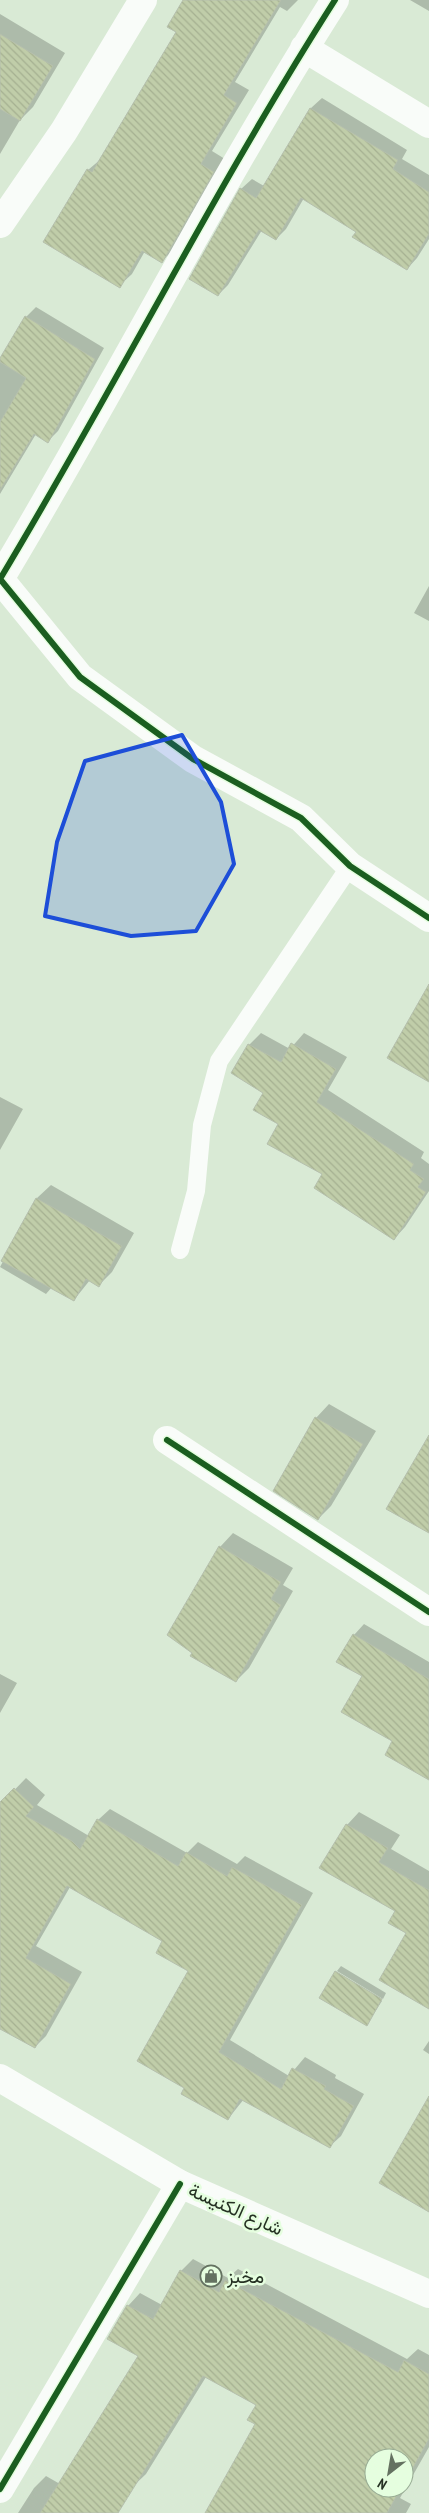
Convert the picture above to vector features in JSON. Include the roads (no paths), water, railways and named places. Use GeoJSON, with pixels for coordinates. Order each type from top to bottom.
{"type":"FeatureCollection","features":[{"type":"Feature","properties":{"kind":"street"},"geometry":{"type":"LineString","coordinates":[[0,224],[64,130],[143,0]]}},
{"type":"Feature","properties":{"kind":"street"},"geometry":{"type":"LineString","coordinates":[[335,0],[304,48],[46,503],[0,579],[80,677],[193,759],[301,818],[350,866],[429,918]]}},
{"type":"Feature","properties":{"kind":"street"},"geometry":{"type":"LineString","coordinates":[[304,48],[429,124]]}},
{"type":"Feature","properties":{"kind":"street"},"geometry":{"type":"LineString","coordinates":[[167,1440],[429,1612]]}},
{"type":"Feature","properties":{"kind":"street","name":"شارع الكنيسة"},"geometry":{"type":"LineString","coordinates":[[0,2078],[180,2184],[429,2294]]}},
{"type":"Feature","properties":{"kind":"street"},"geometry":{"type":"LineString","coordinates":[[0,2489],[180,2184]]}},
{"type":"Feature","properties":{"kind":"lane"},"geometry":{"type":"LineString","coordinates":[[180,1250],[196,1190],[202,1125],[219,1061],[350,866]]}},
{"type":"Feature","properties":{"kind":"place","name":"مخبز"},"geometry":{"type":"Point","coordinates":[211,2276]}}]}
